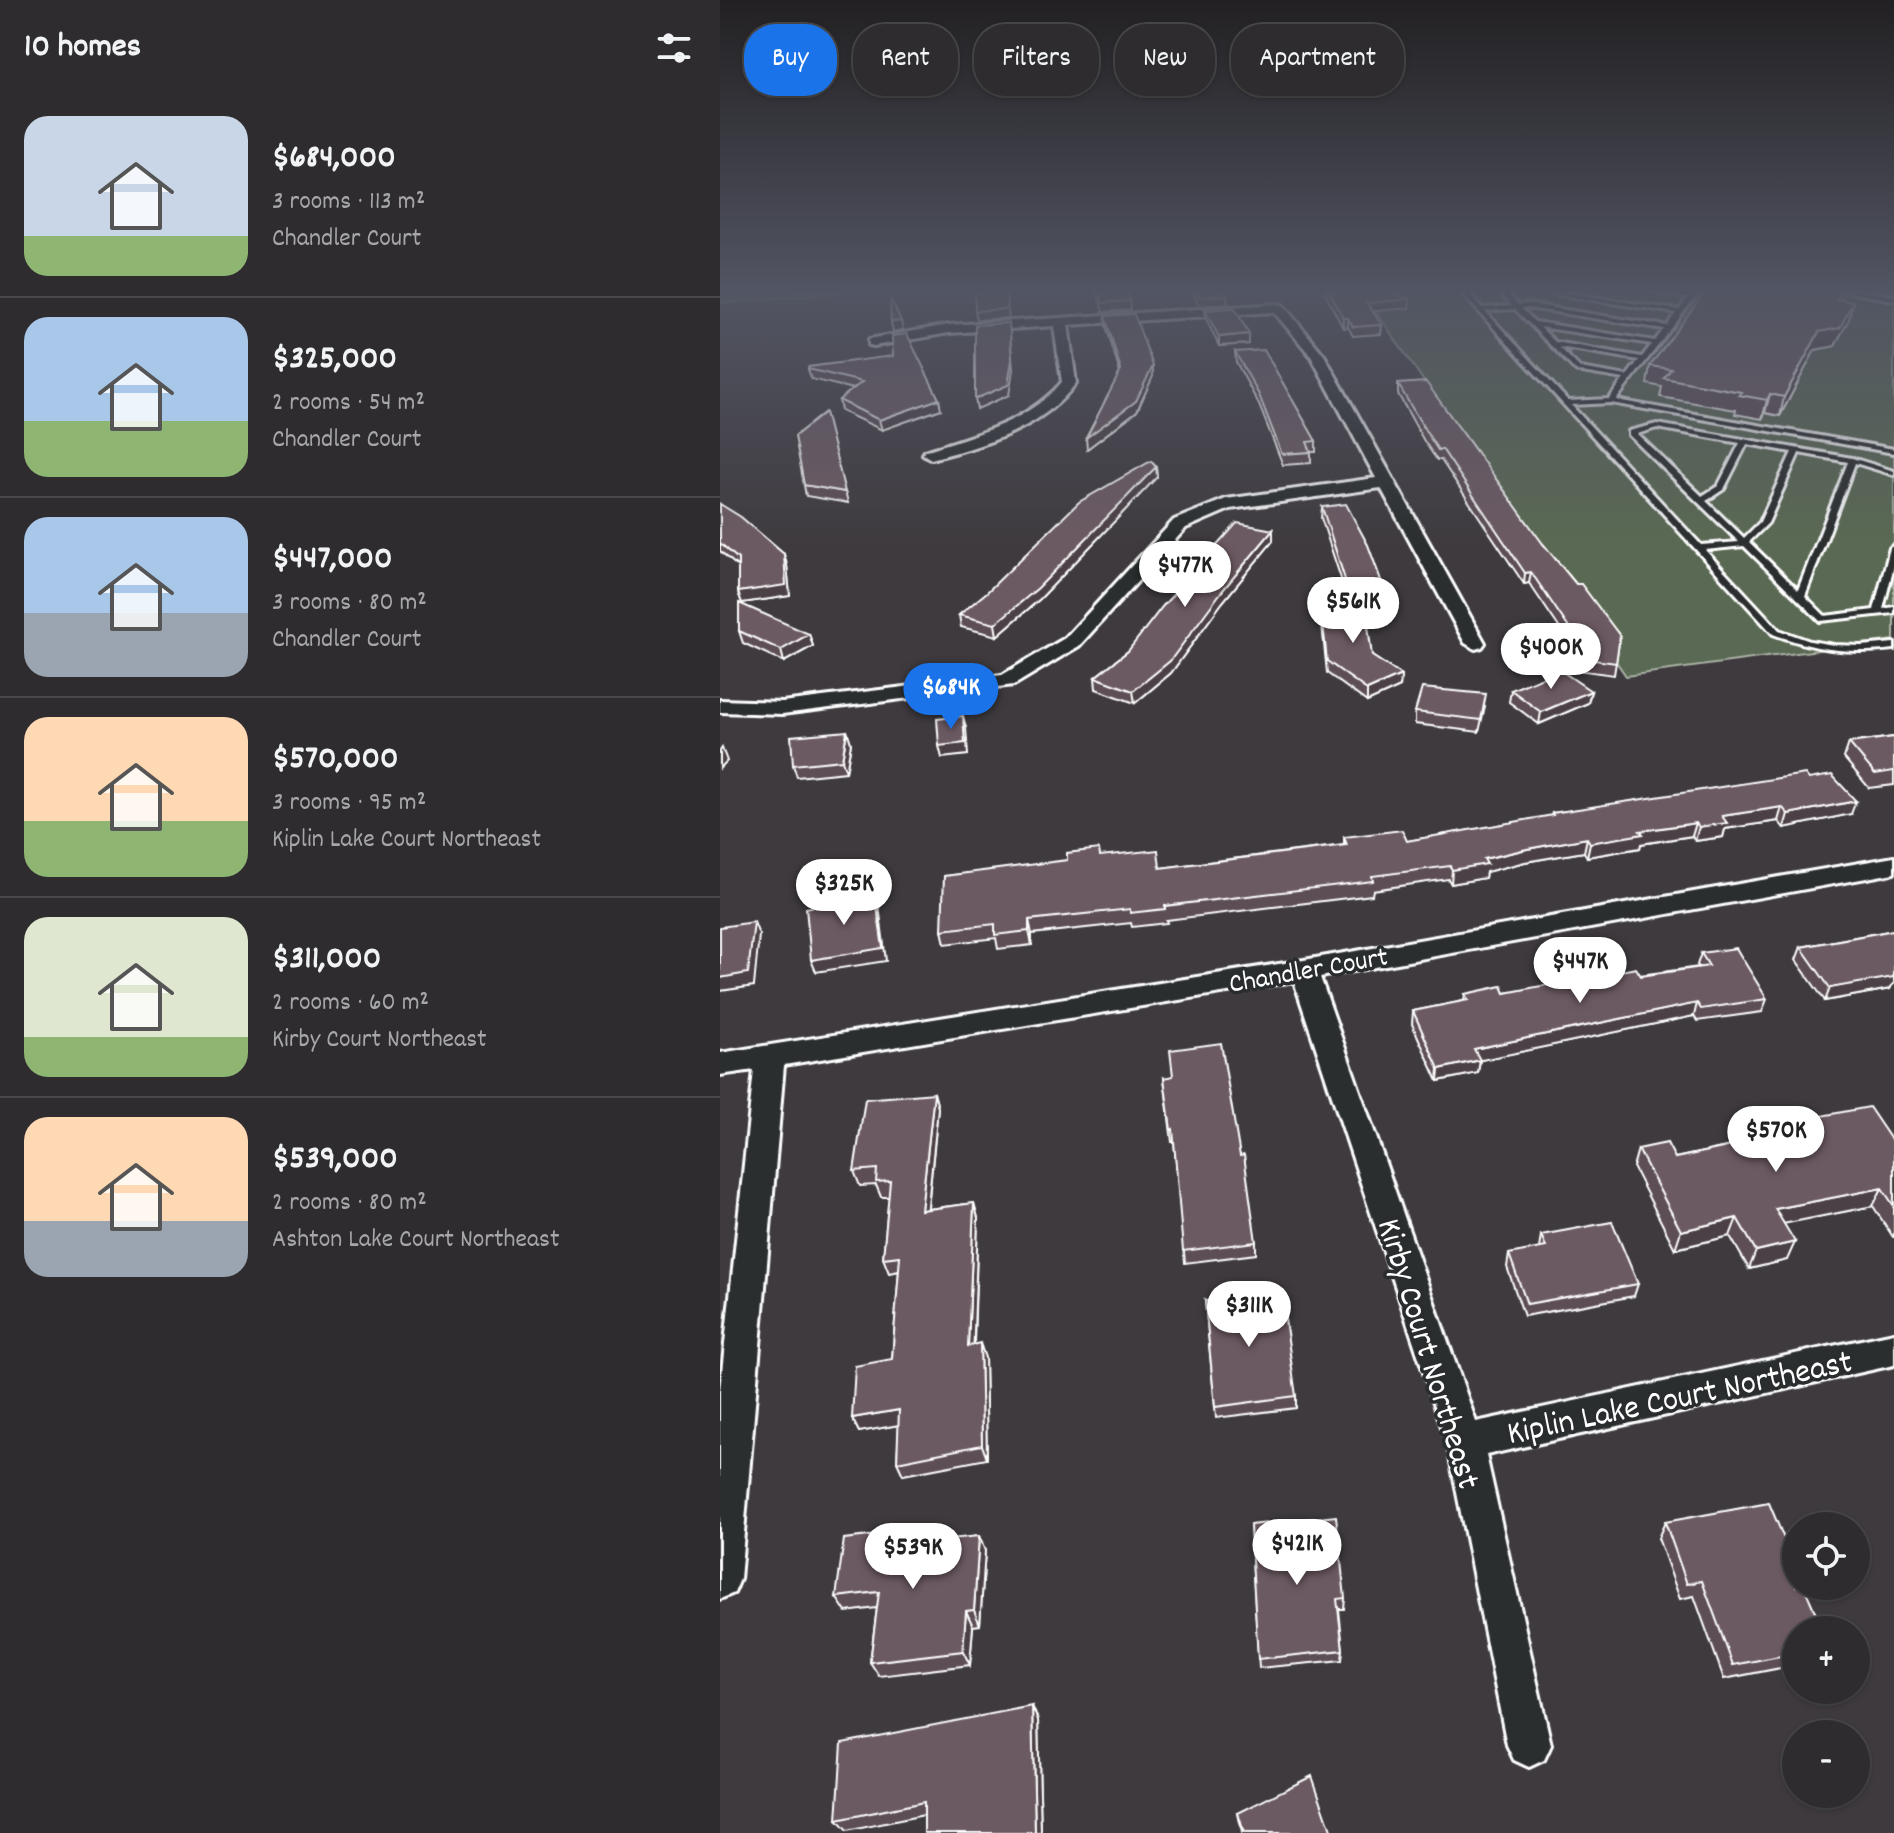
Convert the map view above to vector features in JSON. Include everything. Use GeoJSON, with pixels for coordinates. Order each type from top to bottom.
{"type":"FeatureCollection","features":[{"type":"Feature","properties":{"kind":"street"},"geometry":{"type":"LineString","coordinates":[[931,454],[1015,424],[1057,400],[1069,383],[1068,377]]}},
{"type":"Feature","properties":{"kind":"street"},"geometry":{"type":"LineString","coordinates":[[1329,377],[1475,643]]}},
{"type":"Feature","properties":{"kind":"street"},"geometry":{"type":"LineString","coordinates":[[720,706],[782,708],[1007,681],[1072,642],[1180,524],[1226,504],[1387,482]]}},
{"type":"Feature","properties":{"kind":"street","name":"Chandler Court"},"geometry":{"type":"LineString","coordinates":[[720,1064],[1304,970],[1894,865]]}},
{"type":"Feature","properties":{"kind":"street","name":"Kirby Court Northeast"},"geometry":{"type":"LineString","coordinates":[[1304,970],[1465,1442],[1529,1745]]}},
{"type":"Feature","properties":{"kind":"street"},"geometry":{"type":"LineString","coordinates":[[720,1579],[770,1056]]}},
{"type":"Feature","properties":{"kind":"street","name":"Kiplin Lake Court Northeast"},"geometry":{"type":"LineString","coordinates":[[1465,1442],[1894,1349]]}},
{"type":"Feature","properties":{"kind":"lane"},"geometry":{"type":"LineString","coordinates":[[1540,377],[1776,632],[1805,643],[1848,651],[1894,646]]}},
{"type":"Feature","properties":{"kind":"lane"},"geometry":{"type":"LineString","coordinates":[[1611,401],[1628,378],[1619,377]]}},
{"type":"Feature","properties":{"kind":"lane"},"geometry":{"type":"LineString","coordinates":[[1564,403],[1611,401],[1894,451]]}},
{"type":"Feature","properties":{"kind":"lane"},"geometry":{"type":"LineString","coordinates":[[1894,473],[1852,460],[1657,426],[1632,433],[1823,619],[1894,610]]}},
{"type":"Feature","properties":{"kind":"lane"},"geometry":{"type":"LineString","coordinates":[[1700,501],[1721,487],[1745,441]]}},
{"type":"Feature","properties":{"kind":"lane"},"geometry":{"type":"LineString","coordinates":[[1697,548],[1743,544],[1764,523],[1797,450]]}},
{"type":"Feature","properties":{"kind":"lane"},"geometry":{"type":"LineString","coordinates":[[1800,597],[1852,460]]}},
{"type":"Feature","properties":{"kind":"lane"},"geometry":{"type":"LineString","coordinates":[[1878,612],[1894,548]]}},
{"type":"Feature","properties":{"kind":"green space"},"geometry":{"type":"Polygon","coordinates":[[[1421,377],[1894,377],[1894,640],[1626,676],[1421,377]]]}},
{"type":"Feature","properties":{"kind":"building"},"geometry":{"type":"Polygon","coordinates":[[[839,377],[928,377],[939,399],[879,420],[839,400],[862,382],[839,377]]]}},
{"type":"Feature","properties":{"kind":"building"},"geometry":{"type":"Polygon","coordinates":[[[975,377],[1009,377],[1008,385],[975,399],[975,377]]]}},
{"type":"Feature","properties":{"kind":"building"},"geometry":{"type":"Polygon","coordinates":[[[1118,377],[1148,377],[1136,401],[1086,438],[1118,377]]]}},
{"type":"Feature","properties":{"kind":"building"},"geometry":{"type":"Polygon","coordinates":[[[1249,377],[1279,377],[1316,441],[1307,442],[1311,452],[1282,454],[1249,377]]]}},
{"type":"Feature","properties":{"kind":"building"},"geometry":{"type":"Polygon","coordinates":[[[1795,377],[1784,397],[1770,394],[1767,400],[1664,378],[1795,377]]]}},
{"type":"Feature","properties":{"kind":"building"},"geometry":{"type":"Polygon","coordinates":[[[1426,382],[1543,544],[1576,584],[1581,584],[1620,636],[1616,663],[1571,657],[1575,637],[1531,572],[1525,573],[1442,449],[1438,450],[1398,384],[1426,382]]]}},
{"type":"Feature","properties":{"kind":"building"},"geometry":{"type":"Polygon","coordinates":[[[825,412],[845,492],[804,485],[795,436],[825,412]]]}},
{"type":"Feature","properties":{"kind":"building"},"geometry":{"type":"Polygon","coordinates":[[[1151,461],[1156,467],[1038,588],[995,624],[959,615],[987,592],[1079,502],[1151,461]]]}},
{"type":"Feature","properties":{"kind":"building"},"geometry":{"type":"Polygon","coordinates":[[[720,504],[741,517],[784,554],[786,585],[738,592],[738,559],[720,543],[720,504]]]}},
{"type":"Feature","properties":{"kind":"building"},"geometry":{"type":"Polygon","coordinates":[[[1346,504],[1368,545],[1382,583],[1347,586],[1322,507],[1346,504]]]}},
{"type":"Feature","properties":{"kind":"building"},"geometry":{"type":"Polygon","coordinates":[[[1237,523],[1273,530],[1170,661],[1133,691],[1095,677],[1128,651],[1162,607],[1237,523]]]}},
{"type":"Feature","properties":{"kind":"building"},"geometry":{"type":"Polygon","coordinates":[[[739,603],[809,634],[781,650],[739,631],[739,603]]]}},
{"type":"Feature","properties":{"kind":"building"},"geometry":{"type":"Polygon","coordinates":[[[1365,603],[1372,656],[1401,675],[1367,690],[1327,661],[1321,604],[1365,603]]]}},
{"type":"Feature","properties":{"kind":"building"},"geometry":{"type":"Polygon","coordinates":[[[1560,670],[1591,691],[1541,712],[1511,690],[1560,670]]]}},
{"type":"Feature","properties":{"kind":"building"},"geometry":{"type":"Polygon","coordinates":[[[1422,688],[1486,694],[1481,720],[1415,712],[1422,688]]]}},
{"type":"Feature","properties":{"kind":"building"},"geometry":{"type":"Polygon","coordinates":[[[963,716],[965,743],[939,746],[937,719],[963,716]]]}},
{"type":"Feature","properties":{"kind":"building"},"geometry":{"type":"Polygon","coordinates":[[[847,731],[842,760],[793,765],[791,736],[847,731]]]}},
{"type":"Feature","properties":{"kind":"building"},"geometry":{"type":"Polygon","coordinates":[[[1894,737],[1894,771],[1875,774],[1849,743],[1894,737]]]}},
{"type":"Feature","properties":{"kind":"building"},"geometry":{"type":"Polygon","coordinates":[[[1805,774],[1809,779],[1832,775],[1856,801],[1788,814],[1782,807],[1722,816],[1727,823],[1699,827],[1696,823],[1640,831],[1643,834],[1590,843],[1587,838],[1484,859],[1487,864],[1452,870],[1450,866],[1372,876],[1373,881],[1165,906],[1165,909],[1130,913],[1130,909],[1029,920],[1029,931],[995,935],[995,924],[942,930],[944,876],[1067,860],[1067,853],[1099,849],[1100,856],[1158,850],[1160,868],[1347,845],[1344,837],[1402,830],[1407,841],[1552,813],[1805,774]]]}},
{"type":"Feature","properties":{"kind":"building"},"geometry":{"type":"Polygon","coordinates":[[[875,893],[883,948],[811,960],[806,908],[875,893]]]}},
{"type":"Feature","properties":{"kind":"building"},"geometry":{"type":"Polygon","coordinates":[[[754,922],[748,973],[720,978],[720,927],[754,922]]]}},
{"type":"Feature","properties":{"kind":"building"},"geometry":{"type":"Polygon","coordinates":[[[1894,930],[1894,977],[1830,988],[1801,947],[1894,930]]]}},
{"type":"Feature","properties":{"kind":"building"},"geometry":{"type":"Polygon","coordinates":[[[1736,948],[1767,999],[1701,1009],[1697,1003],[1474,1049],[1480,1060],[1439,1069],[1413,1011],[1468,1000],[1465,994],[1502,986],[1505,993],[1636,968],[1641,976],[1709,966],[1701,953],[1736,948]]]}},
{"type":"Feature","properties":{"kind":"building"},"geometry":{"type":"Polygon","coordinates":[[[1221,1043],[1240,1156],[1244,1155],[1256,1242],[1183,1251],[1173,1129],[1164,1078],[1173,1076],[1170,1050],[1221,1043]]]}},
{"type":"Feature","properties":{"kind":"building"},"geometry":{"type":"Polygon","coordinates":[[[934,1093],[921,1210],[974,1203],[968,1346],[980,1343],[982,1445],[897,1462],[899,1410],[852,1418],[855,1366],[892,1359],[900,1256],[883,1258],[890,1181],[876,1182],[877,1169],[854,1171],[865,1099],[934,1093]]]}},
{"type":"Feature","properties":{"kind":"building"},"geometry":{"type":"Polygon","coordinates":[[[1869,1107],[1894,1144],[1894,1206],[1882,1188],[1775,1209],[1795,1242],[1756,1251],[1737,1218],[1681,1231],[1638,1149],[1667,1143],[1675,1158],[1779,1136],[1773,1125],[1869,1107]]]}},
{"type":"Feature","properties":{"kind":"building"},"geometry":{"type":"Polygon","coordinates":[[[1612,1222],[1638,1284],[1527,1304],[1509,1254],[1546,1247],[1541,1235],[1612,1222]]]}},
{"type":"Feature","properties":{"kind":"building"},"geometry":{"type":"Polygon","coordinates":[[[1281,1291],[1296,1396],[1215,1407],[1205,1301],[1281,1291]]]}},
{"type":"Feature","properties":{"kind":"building"},"geometry":{"type":"Polygon","coordinates":[[[1769,1503],[1782,1534],[1782,1600],[1810,1600],[1817,1616],[1782,1616],[1782,1656],[1733,1665],[1702,1581],[1687,1584],[1665,1522],[1769,1503]]]}},
{"type":"Feature","properties":{"kind":"building"},"geometry":{"type":"Polygon","coordinates":[[[1336,1516],[1345,1598],[1337,1599],[1343,1650],[1258,1659],[1250,1525],[1336,1516]]]}},
{"type":"Feature","properties":{"kind":"building"},"geometry":{"type":"Polygon","coordinates":[[[912,1531],[911,1543],[979,1536],[974,1610],[966,1611],[963,1651],[870,1662],[879,1592],[836,1597],[844,1539],[912,1531]]]}},
{"type":"Feature","properties":{"kind":"building"},"geometry":{"type":"Polygon","coordinates":[[[1032,1706],[1035,1833],[924,1833],[924,1802],[837,1820],[842,1743],[1032,1706]]]}},
{"type":"Feature","properties":{"kind":"building"},"geometry":{"type":"Polygon","coordinates":[[[1312,1776],[1332,1833],[1244,1833],[1238,1813],[1312,1776]]]}}]}
